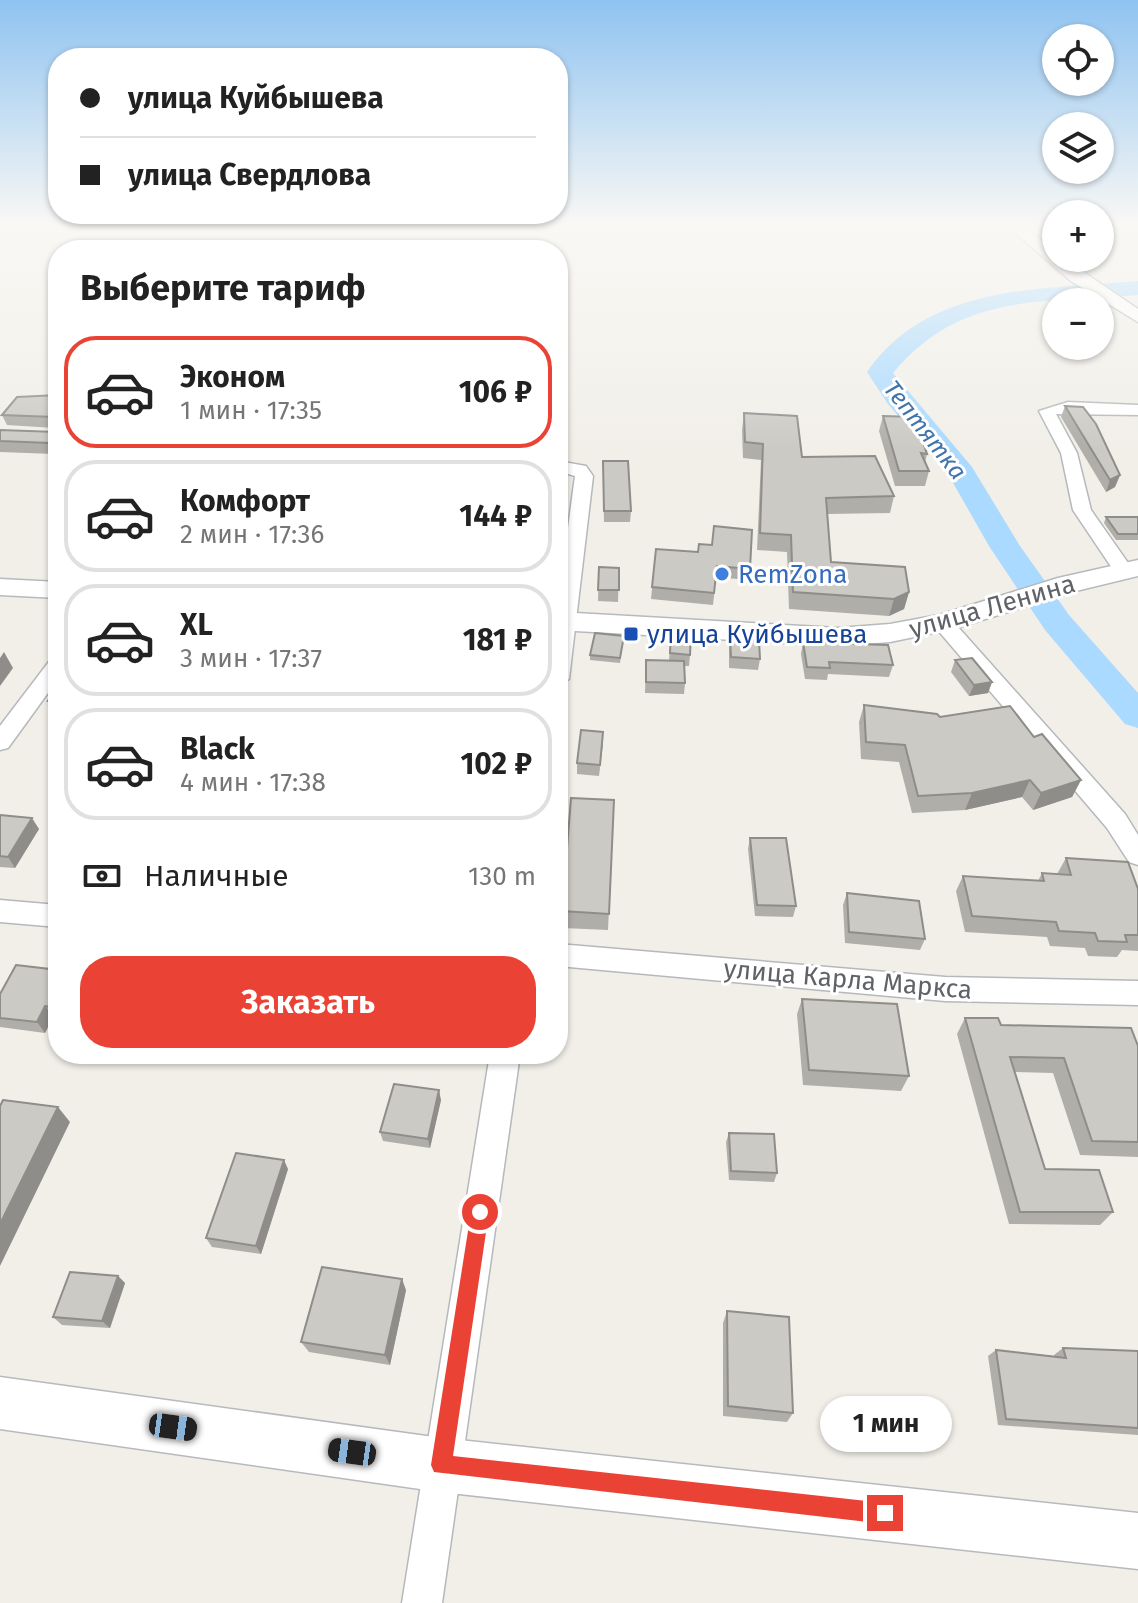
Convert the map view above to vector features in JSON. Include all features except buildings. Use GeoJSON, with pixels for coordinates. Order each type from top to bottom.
{"type":"FeatureCollection","features":[{"type":"Feature","properties":{"kind":"main road","name":"улица Ленина"},"geometry":{"type":"LineString","coordinates":[[568,621],[838,637],[890,633],[943,623],[1068,584],[1130,569]]}},
{"type":"Feature","properties":{"kind":"main road"},"geometry":{"type":"LineString","coordinates":[[0,587],[48,589]]}},
{"type":"Feature","properties":{"kind":"main road"},"geometry":{"type":"LineString","coordinates":[[0,1403],[441,1465],[1138,1541]]}},
{"type":"Feature","properties":{"kind":"street"},"geometry":{"type":"LineString","coordinates":[[1109,299],[1138,317]]}},
{"type":"Feature","properties":{"kind":"street"},"geometry":{"type":"LineString","coordinates":[[1130,569],[1082,510],[1069,453],[1047,411],[1056,408],[1138,410]]}},
{"type":"Feature","properties":{"kind":"street"},"geometry":{"type":"LineString","coordinates":[[568,468],[580,470],[584,476],[568,581]]}},
{"type":"Feature","properties":{"kind":"street"},"geometry":{"type":"LineString","coordinates":[[943,623],[1116,821],[1138,855]]}},
{"type":"Feature","properties":{"kind":"street"},"geometry":{"type":"LineString","coordinates":[[0,742],[48,677]]}},
{"type":"Feature","properties":{"kind":"street"},"geometry":{"type":"LineString","coordinates":[[0,911],[48,915]]}},
{"type":"Feature","properties":{"kind":"street","name":"улица Карла Маркса"},"geometry":{"type":"LineString","coordinates":[[568,956],[945,989],[1138,993]]}},
{"type":"Feature","properties":{"kind":"street"},"geometry":{"type":"LineString","coordinates":[[422,1603],[503,1064]]}},
{"type":"Feature","properties":{"kind":"waterway","name":"Тептятка"},"geometry":{"type":"LineString","coordinates":[[1014,299],[989,301],[938,319],[907,340],[880,372],[897,398],[962,473],[1004,546],[1057,622],[1096,671],[1138,715]]}},
{"type":"Feature","properties":{"kind":"place","name":"RemZona"},"geometry":{"type":"Point","coordinates":[722,574]}},
{"type":"Feature","properties":{"kind":"place","name":"улица Куйбышева"},"geometry":{"type":"Point","coordinates":[631,634]}},
{"type":"Feature","properties":{"kind":"route"},"geometry":{"type":"LineString","coordinates":[[480,1212],[441,1465],[885,1513]]}}]}
